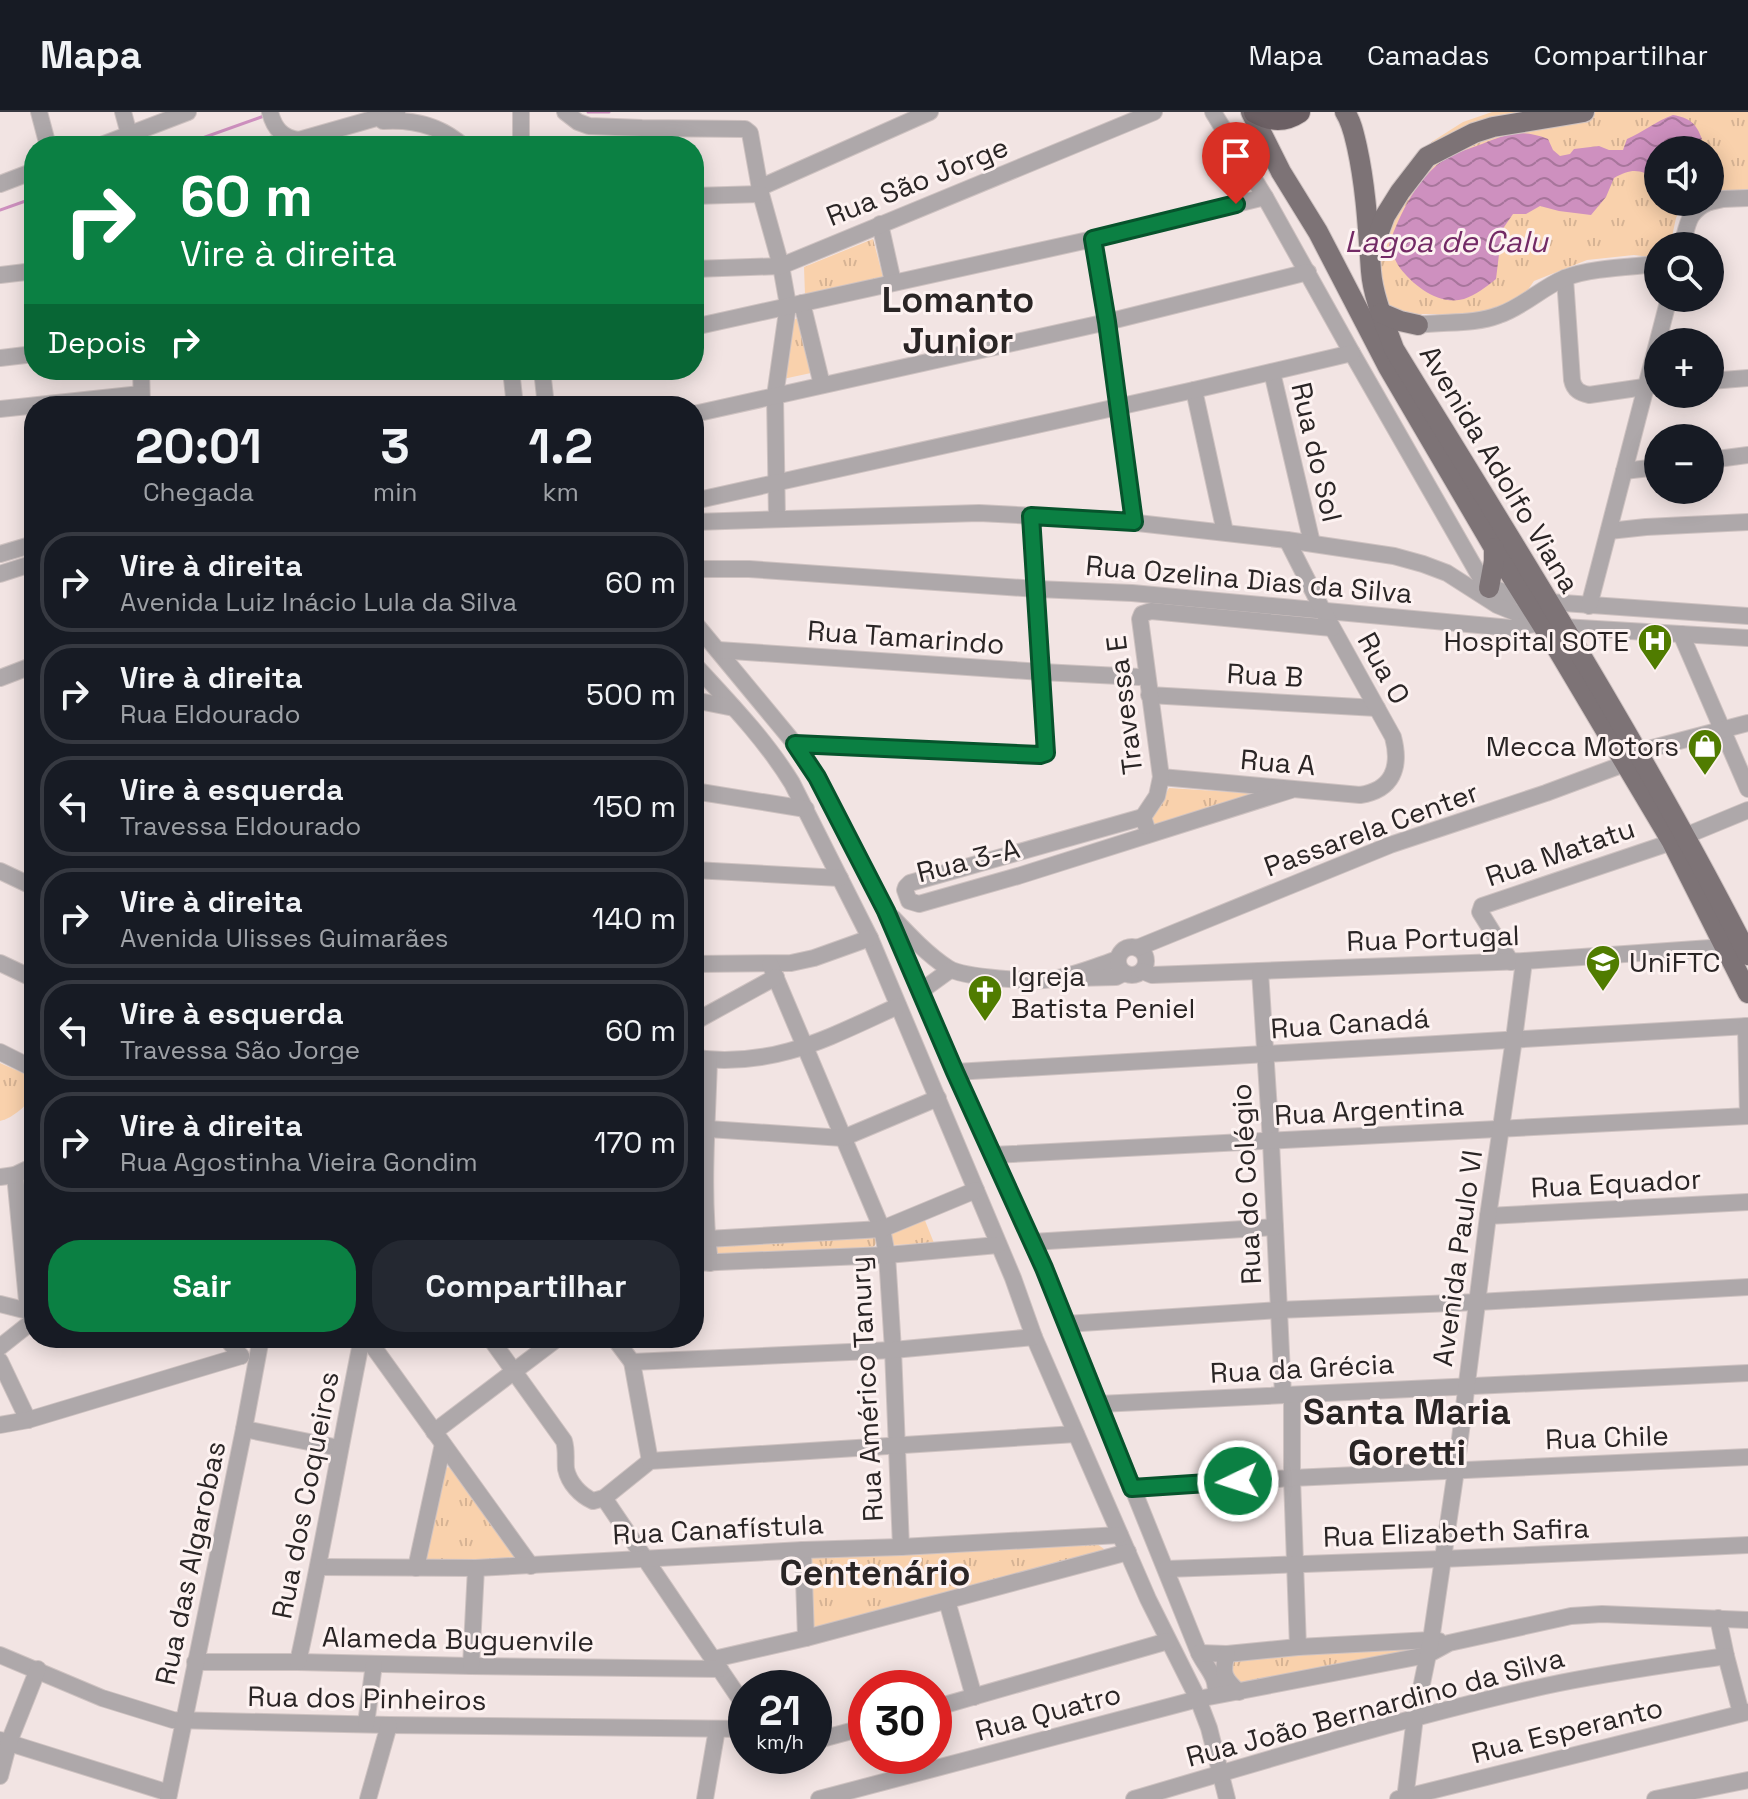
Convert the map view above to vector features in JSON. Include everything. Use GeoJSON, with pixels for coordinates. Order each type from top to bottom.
{"type":"FeatureCollection","features":[{"type":"Feature","properties":{"kind":"highway"},"geometry":{"type":"LineString","coordinates":[[1253,112],[1281,119],[1299,112]]}},
{"type":"Feature","properties":{"kind":"main road","name":"Avenida Adolfo Viana"},"geometry":{"type":"LineString","coordinates":[[1253,112],[1281,172],[1318,232],[1388,367],[1494,548],[1631,758],[1679,839],[1739,919],[1748,955]]}},
{"type":"Feature","properties":{"kind":"main road","name":"Avenida Adolfo Viana"},"geometry":{"type":"LineString","coordinates":[[1345,112],[1351,122],[1362,169],[1371,274],[1394,349],[1549,602],[1631,758]]}},
{"type":"Feature","properties":{"kind":"main road"},"geometry":{"type":"LineString","coordinates":[[1371,251],[1385,216],[1427,157],[1474,133],[1493,127],[1584,112]]}},
{"type":"Feature","properties":{"kind":"main road"},"geometry":{"type":"LineString","coordinates":[[1381,313],[1418,325]]}},
{"type":"Feature","properties":{"kind":"main road"},"geometry":{"type":"LineString","coordinates":[[1394,349],[1418,325]]}},
{"type":"Feature","properties":{"kind":"main road"},"geometry":{"type":"LineString","coordinates":[[1490,593],[1494,548]]}},
{"type":"Feature","properties":{"kind":"main road","name":"Avenida Adolfo Viana"},"geometry":{"type":"LineString","coordinates":[[1679,839],[1748,993]]}},
{"type":"Feature","properties":{"kind":"street"},"geometry":{"type":"LineString","coordinates":[[39,112],[45,136]]}},
{"type":"Feature","properties":{"kind":"street"},"geometry":{"type":"LineString","coordinates":[[123,112],[129,134]]}},
{"type":"Feature","properties":{"kind":"street"},"geometry":{"type":"LineString","coordinates":[[124,136],[188,112]]}},
{"type":"Feature","properties":{"kind":"street"},"geometry":{"type":"LineString","coordinates":[[313,136],[397,112]]}},
{"type":"Feature","properties":{"kind":"street"},"geometry":{"type":"LineString","coordinates":[[521,112],[521,136]]}},
{"type":"Feature","properties":{"kind":"street"},"geometry":{"type":"LineString","coordinates":[[565,112],[589,126],[748,131],[760,191],[781,266],[822,385]]}},
{"type":"Feature","properties":{"kind":"street"},"geometry":{"type":"LineString","coordinates":[[704,195],[760,191],[930,112]]}},
{"type":"Feature","properties":{"kind":"street","name":"Rua São Jorge"},"geometry":{"type":"LineString","coordinates":[[704,269],[781,266],[1154,112]]}},
{"type":"Feature","properties":{"kind":"street"},"geometry":{"type":"LineString","coordinates":[[1213,112],[1265,197],[1511,628]]}},
{"type":"Feature","properties":{"kind":"street"},"geometry":{"type":"LineString","coordinates":[[272,118],[288,136]]}},
{"type":"Feature","properties":{"kind":"street"},"geometry":{"type":"LineString","coordinates":[[355,124],[413,121],[452,136]]}},
{"type":"Feature","properties":{"kind":"street"},"geometry":{"type":"LineString","coordinates":[[0,184],[24,175]]}},
{"type":"Feature","properties":{"kind":"street"},"geometry":{"type":"LineString","coordinates":[[704,325],[1093,239],[1265,197]]}},
{"type":"Feature","properties":{"kind":"street"},"geometry":{"type":"LineString","coordinates":[[1724,199],[1748,198]]}},
{"type":"Feature","properties":{"kind":"street"},"geometry":{"type":"LineString","coordinates":[[880,224],[893,282]]}},
{"type":"Feature","properties":{"kind":"street"},"geometry":{"type":"LineString","coordinates":[[1093,239],[1134,522]]}},
{"type":"Feature","properties":{"kind":"street"},"geometry":{"type":"LineString","coordinates":[[1418,325],[1463,323],[1499,315],[1565,278],[1644,266]]}},
{"type":"Feature","properties":{"kind":"street"},"geometry":{"type":"LineString","coordinates":[[0,275],[24,272]]}},
{"type":"Feature","properties":{"kind":"street"},"geometry":{"type":"LineString","coordinates":[[704,412],[1107,322],[1308,272]]}},
{"type":"Feature","properties":{"kind":"street"},"geometry":{"type":"LineString","coordinates":[[1565,278],[1573,386],[1581,394],[1589,395],[1644,387]]}},
{"type":"Feature","properties":{"kind":"street"},"geometry":{"type":"LineString","coordinates":[[777,519],[775,396],[795,304]]}},
{"type":"Feature","properties":{"kind":"street"},"geometry":{"type":"LineString","coordinates":[[704,499],[1352,353]]}},
{"type":"Feature","properties":{"kind":"street"},"geometry":{"type":"LineString","coordinates":[[0,358],[24,355]]}},
{"type":"Feature","properties":{"kind":"street","name":"Rua do Sol"},"geometry":{"type":"LineString","coordinates":[[1272,372],[1312,543]]}},
{"type":"Feature","properties":{"kind":"street"},"geometry":{"type":"LineString","coordinates":[[1724,380],[1748,378]]}},
{"type":"Feature","properties":{"kind":"street"},"geometry":{"type":"LineString","coordinates":[[1194,390],[1225,532]]}},
{"type":"Feature","properties":{"kind":"street"},"geometry":{"type":"LineString","coordinates":[[0,409],[24,407]]}},
{"type":"Feature","properties":{"kind":"street"},"geometry":{"type":"LineString","coordinates":[[1586,627],[1579,618],[1589,606],[1624,471],[1645,408]]}},
{"type":"Feature","properties":{"kind":"street"},"geometry":{"type":"LineString","coordinates":[[1724,458],[1748,455]]}},
{"type":"Feature","properties":{"kind":"street"},"geometry":{"type":"LineString","coordinates":[[1624,471],[1644,469]]}},
{"type":"Feature","properties":{"kind":"street"},"geometry":{"type":"LineString","coordinates":[[704,522],[975,513],[1134,522],[1225,532],[1394,556],[1447,573],[1490,593],[1541,623],[1748,638]]}},
{"type":"Feature","properties":{"kind":"street"},"geometry":{"type":"LineString","coordinates":[[795,744],[1042,755],[1046,751],[1031,516]]}},
{"type":"Feature","properties":{"kind":"street"},"geometry":{"type":"LineString","coordinates":[[1609,531],[1748,522]]}},
{"type":"Feature","properties":{"kind":"street","name":"Rua O"},"geometry":{"type":"LineString","coordinates":[[1287,540],[1393,737],[1397,753],[1395,770],[1387,782]]}},
{"type":"Feature","properties":{"kind":"street"},"geometry":{"type":"LineString","coordinates":[[0,554],[24,547]]}},
{"type":"Feature","properties":{"kind":"street"},"geometry":{"type":"LineString","coordinates":[[0,574],[24,566]]}},
{"type":"Feature","properties":{"kind":"street","name":"Rua Ozelina Dias da Silva"},"geometry":{"type":"LineString","coordinates":[[704,569],[749,569],[1132,593],[1511,628],[1541,623]]}},
{"type":"Feature","properties":{"kind":"street"},"geometry":{"type":"LineString","coordinates":[[1447,573],[1490,593],[1525,599],[1748,616]]}},
{"type":"Feature","properties":{"kind":"street","name":"Travessa E"},"geometry":{"type":"LineString","coordinates":[[1143,817],[1157,796],[1161,777],[1140,619],[1145,612],[1332,628]]}},
{"type":"Feature","properties":{"kind":"street"},"geometry":{"type":"LineString","coordinates":[[704,634],[795,744],[817,777],[886,911],[1044,1268],[1199,1653],[1215,1678],[1215,1695]]}},
{"type":"Feature","properties":{"kind":"street"},"geometry":{"type":"LineString","coordinates":[[1681,634],[1748,789]]}},
{"type":"Feature","properties":{"kind":"street","name":"Rua Tamarindo"},"geometry":{"type":"LineString","coordinates":[[718,650],[1139,677]]}},
{"type":"Feature","properties":{"kind":"street"},"geometry":{"type":"LineString","coordinates":[[0,678],[24,669]]}},
{"type":"Feature","properties":{"kind":"street"},"geometry":{"type":"LineString","coordinates":[[704,675],[777,759],[806,809],[870,938],[1013,1278],[1034,1337],[1139,1578],[1198,1699],[1227,1799]]}},
{"type":"Feature","properties":{"kind":"street","name":"Rua B"},"geometry":{"type":"LineString","coordinates":[[1149,695],[1377,708]]}},
{"type":"Feature","properties":{"kind":"street"},"geometry":{"type":"LineString","coordinates":[[704,702],[734,708]]}},
{"type":"Feature","properties":{"kind":"street","name":"Passarela Center"},"geometry":{"type":"LineString","coordinates":[[1137,948],[1390,845],[1546,793],[1631,758],[1748,723]]}},
{"type":"Feature","properties":{"kind":"street","name":"Rua A"},"geometry":{"type":"LineString","coordinates":[[1161,777],[1360,795],[1379,790],[1387,782]]}},
{"type":"Feature","properties":{"kind":"street","name":"Rua 3-A"},"geometry":{"type":"LineString","coordinates":[[1143,817],[910,883],[906,887],[906,895],[909,901],[919,904],[1291,790]]}},
{"type":"Feature","properties":{"kind":"street"},"geometry":{"type":"LineString","coordinates":[[704,793],[806,809]]}},
{"type":"Feature","properties":{"kind":"street","name":"Rua Matatu"},"geometry":{"type":"LineString","coordinates":[[1518,961],[1480,912],[1482,906],[1679,839],[1748,810]]}},
{"type":"Feature","properties":{"kind":"street"},"geometry":{"type":"LineString","coordinates":[[1143,817],[1149,835]]}},
{"type":"Feature","properties":{"kind":"street"},"geometry":{"type":"LineString","coordinates":[[0,871],[24,882]]}},
{"type":"Feature","properties":{"kind":"street"},"geometry":{"type":"LineString","coordinates":[[704,871],[840,878]]}},
{"type":"Feature","properties":{"kind":"street"},"geometry":{"type":"LineString","coordinates":[[886,911],[950,970],[1005,979],[1052,979],[1121,966],[1133,975],[1142,971],[1146,957],[1137,948],[1126,948],[1121,951],[1121,966]]}},
{"type":"Feature","properties":{"kind":"street"},"geometry":{"type":"LineString","coordinates":[[704,1016],[773,971],[870,938]]}},
{"type":"Feature","properties":{"kind":"street","name":"Rua Portugal"},"geometry":{"type":"LineString","coordinates":[[1142,971],[1152,975],[1518,961],[1725,947]]}},
{"type":"Feature","properties":{"kind":"street","name":"Avenida Paulo VI"},"geometry":{"type":"LineString","coordinates":[[1403,1799],[1456,1470],[1514,1039],[1518,961]]}},
{"type":"Feature","properties":{"kind":"street"},"geometry":{"type":"LineString","coordinates":[[704,965],[773,971]]}},
{"type":"Feature","properties":{"kind":"street"},"geometry":{"type":"LineString","coordinates":[[2,969],[24,976]]}},
{"type":"Feature","properties":{"kind":"street"},"geometry":{"type":"LineString","coordinates":[[921,991],[950,970]]}},
{"type":"Feature","properties":{"kind":"street","name":"Rua Américo Tanury"},"geometry":{"type":"LineString","coordinates":[[773,971],[882,1229],[887,1255],[893,1350],[901,1547]]}},
{"type":"Feature","properties":{"kind":"street","name":"Rua do Colégio"},"geometry":{"type":"LineString","coordinates":[[1260,971],[1278,1310],[1292,1478],[1298,1647]]}},
{"type":"Feature","properties":{"kind":"street"},"geometry":{"type":"LineString","coordinates":[[704,1059],[760,1058],[805,1047],[898,1006]]}},
{"type":"Feature","properties":{"kind":"street"},"geometry":{"type":"LineString","coordinates":[[1747,1026],[1748,1116]]}},
{"type":"Feature","properties":{"kind":"street","name":"Rua Canadá"},"geometry":{"type":"LineString","coordinates":[[955,1072],[1747,1026]]}},
{"type":"Feature","properties":{"kind":"street"},"geometry":{"type":"LineString","coordinates":[[0,1052],[24,1064]]}},
{"type":"Feature","properties":{"kind":"street"},"geometry":{"type":"LineString","coordinates":[[704,1128],[843,1138],[938,1098]]}},
{"type":"Feature","properties":{"kind":"street","name":"Rua Argentina"},"geometry":{"type":"LineString","coordinates":[[992,1155],[1748,1116]]}},
{"type":"Feature","properties":{"kind":"street"},"geometry":{"type":"LineString","coordinates":[[8,1176],[24,1269]]}},
{"type":"Feature","properties":{"kind":"street"},"geometry":{"type":"LineString","coordinates":[[707,1239],[882,1229],[976,1190]]}},
{"type":"Feature","properties":{"kind":"street","name":"Rua Equador"},"geometry":{"type":"LineString","coordinates":[[1488,1216],[1748,1202]]}},
{"type":"Feature","properties":{"kind":"street"},"geometry":{"type":"LineString","coordinates":[[988,1221],[1005,1221],[1017,1208]]}},
{"type":"Feature","properties":{"kind":"street"},"geometry":{"type":"LineString","coordinates":[[704,1218],[707,1239],[704,1253]]}},
{"type":"Feature","properties":{"kind":"street"},"geometry":{"type":"LineString","coordinates":[[1032,1242],[1275,1227]]}},
{"type":"Feature","properties":{"kind":"street"},"geometry":{"type":"LineString","coordinates":[[704,1263],[887,1255],[998,1245]]}},
{"type":"Feature","properties":{"kind":"street"},"geometry":{"type":"LineString","coordinates":[[1013,1278],[1027,1269],[1044,1268]]}},
{"type":"Feature","properties":{"kind":"street"},"geometry":{"type":"LineString","coordinates":[[1066,1324],[1278,1310],[1748,1287]]}},
{"type":"Feature","properties":{"kind":"street"},"geometry":{"type":"LineString","coordinates":[[0,1304],[24,1313]]}},
{"type":"Feature","properties":{"kind":"street"},"geometry":{"type":"LineString","coordinates":[[0,1347],[24,1324]]}},
{"type":"Feature","properties":{"kind":"street"},"geometry":{"type":"LineString","coordinates":[[632,1362],[893,1350],[1034,1337]]}},
{"type":"Feature","properties":{"kind":"street"},"geometry":{"type":"LineString","coordinates":[[238,1348],[249,1358]]}},
{"type":"Feature","properties":{"kind":"street","name":"Rua das Algarobas"},"geometry":{"type":"LineString","coordinates":[[168,1796],[244,1429],[249,1358],[255,1348]]}},
{"type":"Feature","properties":{"kind":"street","name":"Rua dos Coqueiros"},"geometry":{"type":"LineString","coordinates":[[298,1662],[362,1348]]}},
{"type":"Feature","properties":{"kind":"street"},"geometry":{"type":"LineString","coordinates":[[371,1348],[531,1566]]}},
{"type":"Feature","properties":{"kind":"street"},"geometry":{"type":"LineString","coordinates":[[498,1348],[564,1441],[566,1468],[577,1489],[593,1501],[604,1498],[650,1461],[1076,1434]]}},
{"type":"Feature","properties":{"kind":"street"},"geometry":{"type":"LineString","coordinates":[[416,1568],[438,1438],[545,1348]]}},
{"type":"Feature","properties":{"kind":"street"},"geometry":{"type":"LineString","coordinates":[[622,1348],[632,1362],[650,1461]]}},
{"type":"Feature","properties":{"kind":"street"},"geometry":{"type":"LineString","coordinates":[[0,1425],[28,1420],[249,1358]]}},
{"type":"Feature","properties":{"kind":"street"},"geometry":{"type":"LineString","coordinates":[[0,1361],[28,1420]]}},
{"type":"Feature","properties":{"kind":"street","name":"Rua da Grécia"},"geometry":{"type":"LineString","coordinates":[[1099,1404],[1748,1373]]}},
{"type":"Feature","properties":{"kind":"street"},"geometry":{"type":"LineString","coordinates":[[244,1429],[339,1448]]}},
{"type":"Feature","properties":{"kind":"street","name":"Rua Chile"},"geometry":{"type":"LineString","coordinates":[[1132,1488],[1748,1457]]}},
{"type":"Feature","properties":{"kind":"street"},"geometry":{"type":"LineString","coordinates":[[604,1498],[728,1681]]}},
{"type":"Feature","properties":{"kind":"street","name":"Rua Canafístula"},"geometry":{"type":"LineString","coordinates":[[319,1567],[476,1568],[901,1547],[1120,1535],[1124,1527],[1132,1522],[1147,1524]]}},
{"type":"Feature","properties":{"kind":"street","name":"Rua Elizabeth Safira"},"geometry":{"type":"LineString","coordinates":[[1139,1578],[1148,1582],[1157,1581],[1166,1569],[1748,1545]]}},
{"type":"Feature","properties":{"kind":"street"},"geometry":{"type":"LineString","coordinates":[[803,1550],[806,1638]]}},
{"type":"Feature","properties":{"kind":"street","name":"Alameda Buguenvile"},"geometry":{"type":"LineString","coordinates":[[195,1662],[471,1666],[717,1664],[1128,1552]]}},
{"type":"Feature","properties":{"kind":"street"},"geometry":{"type":"LineString","coordinates":[[471,1666],[476,1568]]}},
{"type":"Feature","properties":{"kind":"street"},"geometry":{"type":"LineString","coordinates":[[947,1601],[974,1697]]}},
{"type":"Feature","properties":{"kind":"street"},"geometry":{"type":"LineString","coordinates":[[1199,1653],[1227,1654],[1298,1647],[1429,1647],[1571,1616],[1602,1614],[1748,1620]]}},
{"type":"Feature","properties":{"kind":"street"},"geometry":{"type":"LineString","coordinates":[[1718,1618],[1744,1713]]}},
{"type":"Feature","properties":{"kind":"street"},"geometry":{"type":"LineString","coordinates":[[952,1703],[1168,1641]]}},
{"type":"Feature","properties":{"kind":"street","name":"Rua Quatro"},"geometry":{"type":"LineString","coordinates":[[819,1799],[1198,1699],[1429,1647]]}},
{"type":"Feature","properties":{"kind":"street"},"geometry":{"type":"LineString","coordinates":[[1227,1654],[1224,1674],[1228,1683],[1239,1692]]}},
{"type":"Feature","properties":{"kind":"street","name":"Rua dos Pinheiros"},"geometry":{"type":"LineString","coordinates":[[0,1655],[102,1698],[173,1720],[728,1729]]}},
{"type":"Feature","properties":{"kind":"street","name":"Rua João Bernardino da Silva"},"geometry":{"type":"LineString","coordinates":[[1134,1799],[1415,1717],[1623,1671],[1726,1656]]}},
{"type":"Feature","properties":{"kind":"street"},"geometry":{"type":"LineString","coordinates":[[366,1724],[374,1664]]}},
{"type":"Feature","properties":{"kind":"street"},"geometry":{"type":"LineString","coordinates":[[0,1776],[4,1741],[38,1669]]}},
{"type":"Feature","properties":{"kind":"street","name":"Rua Esperanto"},"geometry":{"type":"LineString","coordinates":[[1403,1799],[1744,1713]]}},
{"type":"Feature","properties":{"kind":"street"},"geometry":{"type":"LineString","coordinates":[[368,1799],[389,1725]]}},
{"type":"Feature","properties":{"kind":"street"},"geometry":{"type":"LineString","coordinates":[[705,1799],[717,1729]]}},
{"type":"Feature","properties":{"kind":"street"},"geometry":{"type":"LineString","coordinates":[[4,1741],[168,1796]]}},
{"type":"Feature","properties":{"kind":"street"},"geometry":{"type":"LineString","coordinates":[[1655,1799],[1748,1780]]}},
{"type":"Feature","properties":{"kind":"green space"},"geometry":{"type":"Polygon","coordinates":[[[1492,112],[1748,112],[1748,189],[1724,192],[1724,136],[1644,136],[1644,216],[1677,216],[1673,232],[1644,232],[1644,256],[1587,260],[1534,281],[1512,306],[1458,319],[1435,314],[1406,319],[1399,317],[1380,295],[1379,239],[1420,152],[1463,122],[1492,112]]]}},
{"type":"Feature","properties":{"kind":"green space"},"geometry":{"type":"Polygon","coordinates":[[[873,239],[883,277],[805,295],[804,267],[873,239]]]}},
{"type":"Feature","properties":{"kind":"green space"},"geometry":{"type":"Polygon","coordinates":[[[799,318],[811,373],[783,379],[792,320],[799,318]]]}},
{"type":"Feature","properties":{"kind":"green space"},"geometry":{"type":"Polygon","coordinates":[[[1169,788],[1262,794],[1156,830],[1152,818],[1169,788]]]}},
{"type":"Feature","properties":{"kind":"green space"},"geometry":{"type":"Polygon","coordinates":[[[0,1063],[24,1074],[24,1106],[0,1121],[0,1063]]]}},
{"type":"Feature","properties":{"kind":"green space"},"geometry":{"type":"Polygon","coordinates":[[[924,1218],[934,1243],[893,1245],[889,1235],[893,1230],[924,1218]]]}},
{"type":"Feature","properties":{"kind":"green space"},"geometry":{"type":"Polygon","coordinates":[[[876,1236],[875,1245],[867,1250],[718,1256],[714,1245],[876,1236]]]}},
{"type":"Feature","properties":{"kind":"green space"},"geometry":{"type":"Polygon","coordinates":[[[450,1467],[517,1557],[515,1562],[426,1563],[443,1468],[450,1467]]]}},
{"type":"Feature","properties":{"kind":"green space"},"geometry":{"type":"Polygon","coordinates":[[[1097,1544],[1104,1549],[1099,1554],[813,1631],[812,1556],[1097,1544]]]}},
{"type":"Feature","properties":{"kind":"green space"},"geometry":{"type":"Polygon","coordinates":[[[1410,1650],[1247,1688],[1230,1678],[1230,1662],[1235,1657],[1410,1650]]]}},
{"type":"Feature","properties":{"kind":"water","name":"Lagoa de Calu"},"geometry":{"type":"Polygon","coordinates":[[[1673,115],[1688,120],[1700,136],[1644,136],[1644,173],[1636,171],[1614,178],[1606,197],[1591,215],[1540,206],[1526,214],[1513,214],[1502,230],[1496,279],[1473,295],[1455,300],[1436,297],[1412,281],[1400,268],[1389,245],[1398,221],[1419,185],[1447,158],[1500,137],[1522,133],[1548,139],[1560,156],[1570,154],[1574,149],[1599,146],[1623,150],[1627,139],[1673,115]]]}},
{"type":"Feature","properties":{"kind":"waterway"},"geometry":{"type":"LineString","coordinates":[[588,112],[609,112]]}},
{"type":"Feature","properties":{"kind":"waterway"},"geometry":{"type":"LineString","coordinates":[[208,136],[264,116]]}},
{"type":"Feature","properties":{"kind":"waterway"},"geometry":{"type":"LineString","coordinates":[[0,210],[24,202]]}},
{"type":"Feature","properties":{"kind":"place","name":"Hospital SOTE"},"geometry":{"type":"Point","coordinates":[1655,672]}},
{"type":"Feature","properties":{"kind":"place","name":"Mecca Motors"},"geometry":{"type":"Point","coordinates":[1705,777]}},
{"type":"Feature","properties":{"kind":"place","name":"UniFTC"},"geometry":{"type":"Point","coordinates":[1603,993]}},
{"type":"Feature","properties":{"kind":"place","name":"Igreja Batista Peniel"},"geometry":{"type":"Point","coordinates":[985,1023]}},
{"type":"Feature","properties":{"kind":"district","name":"Lomanto Junior"},"geometry":{"type":"Point","coordinates":[958,320]}},
{"type":"Feature","properties":{"kind":"district","name":"Santa Maria Goretti"},"geometry":{"type":"Point","coordinates":[1407,1432]}},
{"type":"Feature","properties":{"kind":"district","name":"Centenário"},"geometry":{"type":"Point","coordinates":[875,1573]}},
{"type":"Feature","properties":{"kind":"route"},"geometry":{"type":"LineString","coordinates":[[1236,204],[1093,239],[1134,522],[1031,516],[1046,753],[795,744],[817,777],[886,911],[1044,1268],[1132,1488],[1238,1481]]}}]}
